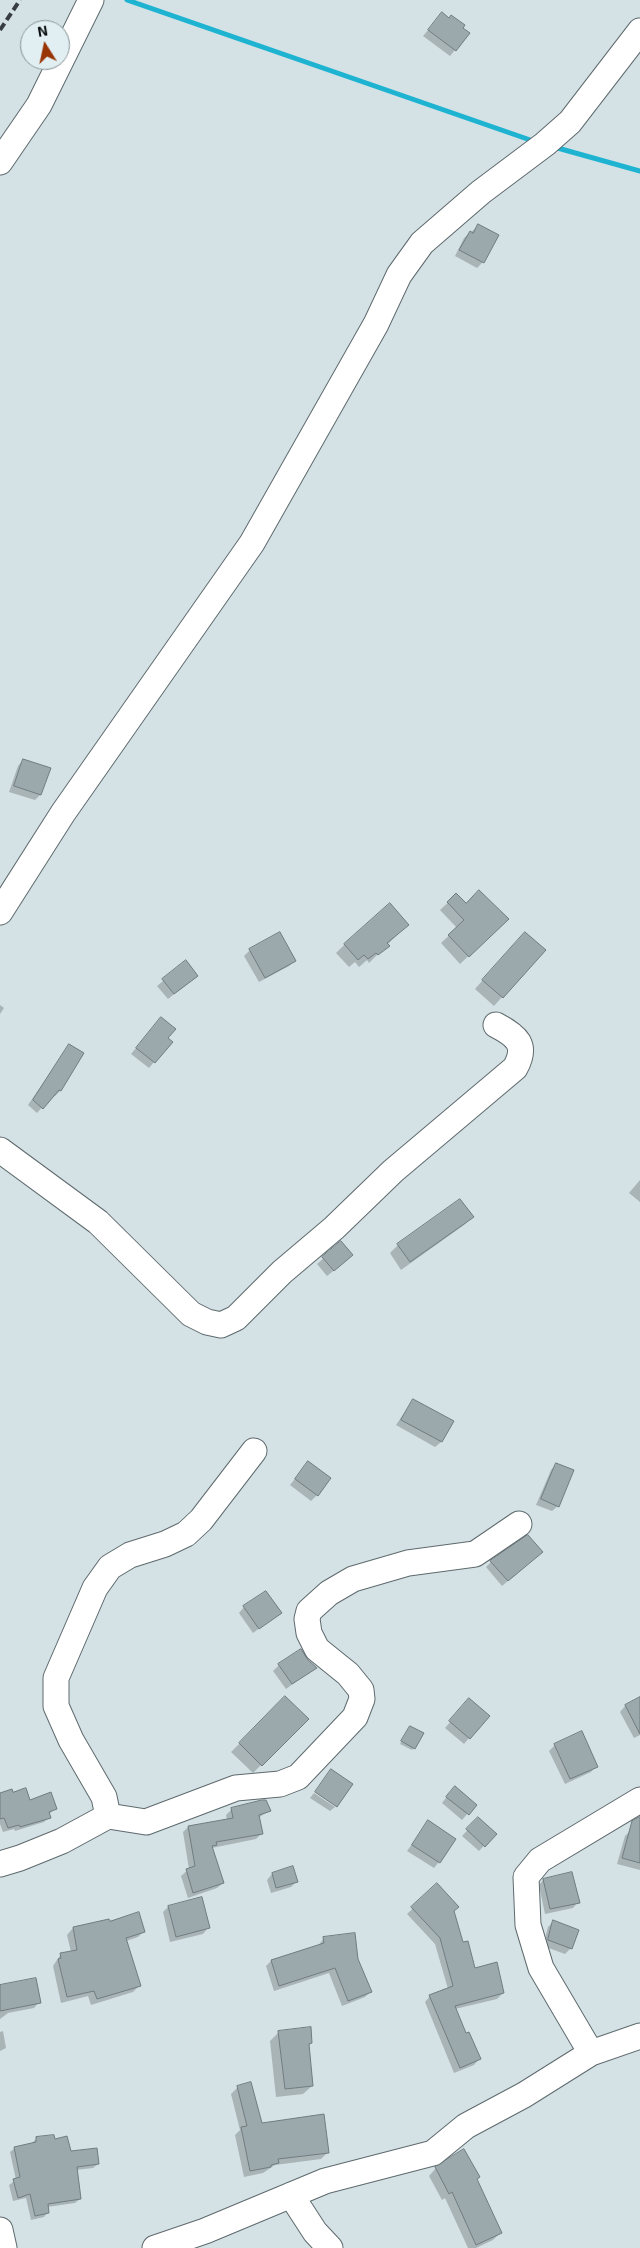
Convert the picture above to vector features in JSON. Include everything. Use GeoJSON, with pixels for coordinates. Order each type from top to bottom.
{"type":"FeatureCollection","features":[{"type":"Feature","properties":{"kind":"street"},"geometry":{"type":"LineString","coordinates":[[0,162],[39,105],[91,0]]}},
{"type":"Feature","properties":{"kind":"street"},"geometry":{"type":"LineString","coordinates":[[0,912],[63,813],[252,543],[376,324],[399,275],[416,251],[422,243],[481,192],[545,144],[570,122],[640,31]]}},
{"type":"Feature","properties":{"kind":"street"},"geometry":{"type":"LineString","coordinates":[[0,1150],[98,1222],[191,1314],[208,1322],[221,1324],[236,1318],[282,1272],[334,1228],[393,1171],[515,1068],[522,1056],[520,1044],[509,1032],[496,1025]]}},
{"type":"Feature","properties":{"kind":"street"},"geometry":{"type":"LineString","coordinates":[[108,1816],[104,1797],[71,1740],[56,1706],[56,1678],[95,1588],[110,1567],[130,1556],[165,1544],[186,1534],[201,1520],[254,1451]]}},
{"type":"Feature","properties":{"kind":"street"},"geometry":{"type":"LineString","coordinates":[[0,1864],[62,1841],[108,1816],[146,1822],[236,1788],[280,1784],[298,1777],[355,1717],[362,1699],[361,1690],[348,1674],[317,1648],[309,1633],[307,1619],[309,1611],[330,1593],[352,1579],[408,1563],[475,1554],[519,1524]]}},
{"type":"Feature","properties":{"kind":"street"},"geometry":{"type":"LineString","coordinates":[[591,2053],[541,1968],[528,1925],[526,1877],[540,1860],[640,1800]]}},
{"type":"Feature","properties":{"kind":"street"},"geometry":{"type":"LineString","coordinates":[[155,2248],[205,2230],[325,2181],[433,2153],[466,2126],[524,2095],[591,2053],[640,2036]]}},
{"type":"Feature","properties":{"kind":"street"},"geometry":{"type":"LineString","coordinates":[[291,2195],[315,2232],[330,2248]]}},
{"type":"Feature","properties":{"kind":"street"},"geometry":{"type":"LineString","coordinates":[[0,2230],[4,2248]]}},
{"type":"Feature","properties":{"kind":"building"},"geometry":{"type":"Polygon","coordinates":[[[442,12],[449,18],[451,15],[465,25],[463,28],[470,33],[456,51],[428,30],[442,12]]]}},
{"type":"Feature","properties":{"kind":"building"},"geometry":{"type":"Polygon","coordinates":[[[478,224],[499,235],[484,263],[459,250],[470,231],[473,233],[478,224]]]}},
{"type":"Feature","properties":{"kind":"building"},"geometry":{"type":"Polygon","coordinates":[[[23,759],[51,768],[41,795],[14,786],[23,759]]]}},
{"type":"Feature","properties":{"kind":"building"},"geometry":{"type":"Polygon","coordinates":[[[479,890],[509,919],[469,957],[448,935],[464,920],[447,902],[456,893],[466,903],[479,890]]]}},
{"type":"Feature","properties":{"kind":"building"},"geometry":{"type":"Polygon","coordinates":[[[390,903],[409,925],[387,943],[390,946],[378,955],[376,953],[368,959],[364,955],[358,960],[344,944],[390,903]]]}},
{"type":"Feature","properties":{"kind":"building"},"geometry":{"type":"Polygon","coordinates":[[[280,932],[296,961],[265,978],[249,949],[280,932]]]}},
{"type":"Feature","properties":{"kind":"building"},"geometry":{"type":"Polygon","coordinates":[[[525,932],[546,950],[503,998],[482,980],[525,932]]]}},
{"type":"Feature","properties":{"kind":"building"},"geometry":{"type":"Polygon","coordinates":[[[186,960],[198,976],[174,994],[162,979],[186,960]]]}},
{"type":"Feature","properties":{"kind":"building"},"geometry":{"type":"Polygon","coordinates":[[[161,1017],[176,1029],[168,1038],[173,1042],[155,1063],[136,1048],[161,1017]]]}},
{"type":"Feature","properties":{"kind":"building"},"geometry":{"type":"Polygon","coordinates":[[[69,1044],[84,1053],[61,1091],[59,1090],[43,1109],[33,1100],[69,1044]]]}},
{"type":"Feature","properties":{"kind":"building"},"geometry":{"type":"Polygon","coordinates":[[[460,1199],[474,1217],[410,1262],[397,1244],[460,1199]]]}},
{"type":"Feature","properties":{"kind":"building"},"geometry":{"type":"Polygon","coordinates":[[[341,1241],[353,1255],[334,1271],[322,1257],[341,1241]]]}},
{"type":"Feature","properties":{"kind":"building"},"geometry":{"type":"Polygon","coordinates":[[[413,1399],[454,1421],[442,1442],[401,1420],[413,1399]]]}},
{"type":"Feature","properties":{"kind":"building"},"geometry":{"type":"Polygon","coordinates":[[[308,1461],[331,1478],[318,1496],[295,1479],[308,1461]]]}},
{"type":"Feature","properties":{"kind":"building"},"geometry":{"type":"Polygon","coordinates":[[[556,1463],[574,1470],[559,1507],[541,1499],[556,1463]]]}},
{"type":"Feature","properties":{"kind":"building"},"geometry":{"type":"Polygon","coordinates":[[[528,1535],[543,1552],[508,1581],[490,1561],[528,1535]]]}},
{"type":"Feature","properties":{"kind":"building"},"geometry":{"type":"Polygon","coordinates":[[[266,1591],[282,1613],[259,1629],[243,1606],[266,1591]]]}},
{"type":"Feature","properties":{"kind":"building"},"geometry":{"type":"Polygon","coordinates":[[[301,1649],[308,1660],[317,1668],[292,1684],[278,1664],[301,1649]]]}},
{"type":"Feature","properties":{"kind":"building"},"geometry":{"type":"Polygon","coordinates":[[[285,1696],[309,1719],[262,1766],[239,1743],[285,1696]]]}},
{"type":"Feature","properties":{"kind":"building"},"geometry":{"type":"Polygon","coordinates":[[[640,1697],[640,1734],[625,1705],[640,1697]]]}},
{"type":"Feature","properties":{"kind":"building"},"geometry":{"type":"Polygon","coordinates":[[[469,1698],[490,1716],[470,1739],[449,1721],[469,1698]]]}},
{"type":"Feature","properties":{"kind":"building"},"geometry":{"type":"Polygon","coordinates":[[[410,1726],[424,1733],[415,1749],[401,1741],[410,1726]]]}},
{"type":"Feature","properties":{"kind":"building"},"geometry":{"type":"Polygon","coordinates":[[[582,1731],[598,1767],[570,1779],[554,1744],[582,1731]]]}},
{"type":"Feature","properties":{"kind":"building"},"geometry":{"type":"Polygon","coordinates":[[[331,1769],[353,1784],[337,1807],[315,1792],[331,1769]]]}},
{"type":"Feature","properties":{"kind":"building"},"geometry":{"type":"Polygon","coordinates":[[[455,1786],[477,1805],[469,1815],[446,1797],[455,1786]]]}},
{"type":"Feature","properties":{"kind":"building"},"geometry":{"type":"Polygon","coordinates":[[[26,1788],[30,1800],[51,1792],[57,1809],[49,1812],[51,1818],[20,1827],[19,1825],[8,1828],[4,1818],[0,1819],[0,1793],[12,1789],[13,1792],[26,1788]]]}},
{"type":"Feature","properties":{"kind":"building"},"geometry":{"type":"Polygon","coordinates":[[[266,1800],[271,1811],[259,1815],[263,1834],[216,1842],[217,1845],[212,1846],[224,1883],[193,1893],[186,1869],[195,1866],[188,1826],[233,1818],[231,1808],[266,1800]]]}},
{"type":"Feature","properties":{"kind":"building"},"geometry":{"type":"Polygon","coordinates":[[[478,1817],[497,1834],[485,1847],[466,1829],[478,1817]]]}},
{"type":"Feature","properties":{"kind":"building"},"geometry":{"type":"Polygon","coordinates":[[[640,1817],[640,1863],[622,1858],[632,1821],[640,1817]]]}},
{"type":"Feature","properties":{"kind":"building"},"geometry":{"type":"Polygon","coordinates":[[[428,1820],[456,1839],[440,1863],[412,1845],[428,1820]]]}},
{"type":"Feature","properties":{"kind":"building"},"geometry":{"type":"Polygon","coordinates":[[[293,1866],[298,1882],[276,1888],[272,1873],[293,1866]]]}},
{"type":"Feature","properties":{"kind":"building"},"geometry":{"type":"Polygon","coordinates":[[[572,1872],[580,1903],[550,1909],[543,1879],[572,1872]]]}},
{"type":"Feature","properties":{"kind":"building"},"geometry":{"type":"Polygon","coordinates":[[[437,1883],[459,1907],[454,1911],[463,1942],[468,1941],[475,1968],[497,1962],[504,1993],[455,2006],[466,2033],[469,2032],[481,2059],[460,2068],[429,1995],[453,1986],[440,1938],[411,1907],[437,1883]]]}},
{"type":"Feature","properties":{"kind":"building"},"geometry":{"type":"Polygon","coordinates":[[[202,1897],[210,1928],[176,1937],[168,1906],[202,1897]]]}},
{"type":"Feature","properties":{"kind":"building"},"geometry":{"type":"Polygon","coordinates":[[[139,1912],[145,1932],[126,1938],[141,1986],[97,1999],[94,1991],[67,1997],[58,1959],[61,1958],[60,1953],[77,1950],[73,1927],[109,1919],[110,1921],[139,1912]]]}},
{"type":"Feature","properties":{"kind":"building"},"geometry":{"type":"Polygon","coordinates":[[[553,1920],[579,1930],[572,1949],[548,1940],[553,1920]]]}},
{"type":"Feature","properties":{"kind":"building"},"geometry":{"type":"Polygon","coordinates":[[[355,1933],[358,1959],[372,1992],[348,2001],[335,1968],[279,1986],[271,1960],[324,1943],[323,1937],[355,1933]]]}},
{"type":"Feature","properties":{"kind":"building"},"geometry":{"type":"Polygon","coordinates":[[[36,1978],[41,2003],[0,2011],[0,1985],[36,1978]]]}},
{"type":"Feature","properties":{"kind":"building"},"geometry":{"type":"Polygon","coordinates":[[[311,2027],[312,2043],[309,2044],[313,2086],[285,2089],[278,2031],[311,2027]]]}},
{"type":"Feature","properties":{"kind":"building"},"geometry":{"type":"Polygon","coordinates":[[[251,2082],[262,2123],[324,2114],[329,2153],[278,2159],[279,2163],[271,2165],[271,2167],[250,2171],[241,2127],[247,2126],[237,2086],[251,2082]]]}},
{"type":"Feature","properties":{"kind":"building"},"geometry":{"type":"Polygon","coordinates":[[[54,2135],[55,2139],[67,2136],[71,2151],[97,2148],[99,2164],[77,2167],[81,2199],[48,2204],[49,2213],[35,2216],[30,2194],[18,2198],[13,2179],[20,2177],[14,2147],[36,2142],[36,2137],[54,2135]]]}},
{"type":"Feature","properties":{"kind":"building"},"geometry":{"type":"Polygon","coordinates":[[[464,2149],[480,2177],[477,2179],[502,2233],[476,2245],[452,2192],[449,2194],[435,2167],[464,2149]]]}},
{"type":"Feature","properties":{"kind":"waterway"},"geometry":{"type":"LineString","coordinates":[[127,0],[536,142]]}},
{"type":"Feature","properties":{"kind":"waterway"},"geometry":{"type":"LineString","coordinates":[[554,147],[640,171]]}},
{"type":"Feature","properties":{"kind":"railway"},"geometry":{"type":"LineString","coordinates":[[0,30],[20,0]]}}]}
